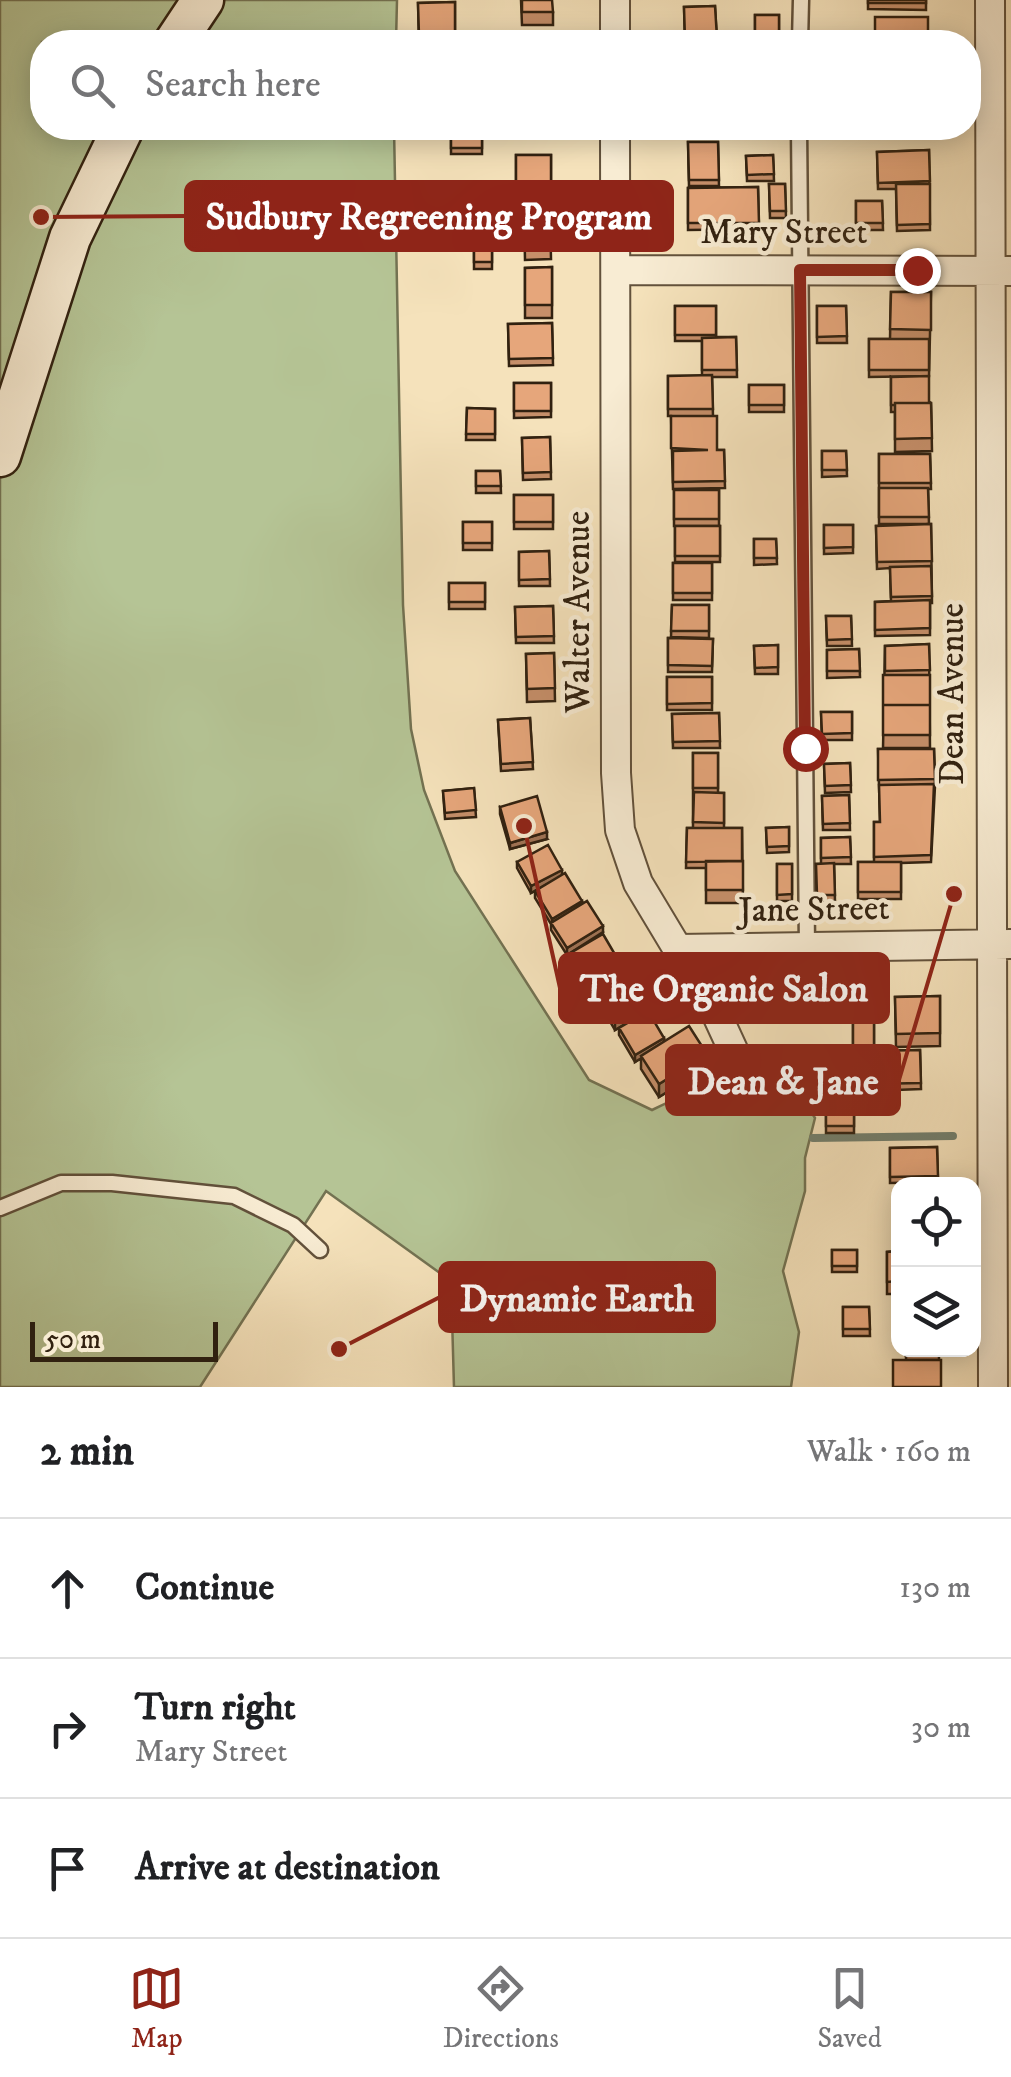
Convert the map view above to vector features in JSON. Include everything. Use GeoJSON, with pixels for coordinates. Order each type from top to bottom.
{"type":"FeatureCollection","features":[{"type":"Feature","properties":{"kind":"main road"},"geometry":{"type":"LineString","coordinates":[[183,30],[202,0]]}},
{"type":"Feature","properties":{"kind":"main road"},"geometry":{"type":"LineString","coordinates":[[0,456],[70,238],[117,140]]}},
{"type":"Feature","properties":{"kind":"street"},"geometry":{"type":"LineString","coordinates":[[615,0],[615,30]]}},
{"type":"Feature","properties":{"kind":"street","name":"Dean Avenue"},"geometry":{"type":"LineString","coordinates":[[990,0],[1000,270],[1001,944],[993,1387]]}},
{"type":"Feature","properties":{"kind":"street","name":"Walter Avenue"},"geometry":{"type":"LineString","coordinates":[[616,140],[616,773],[620,830],[638,883],[716,1012],[740,1065]]}},
{"type":"Feature","properties":{"kind":"street","name":"Mary Street"},"geometry":{"type":"LineString","coordinates":[[616,270],[1000,270]]}},
{"type":"Feature","properties":{"kind":"street","name":"Jane Street"},"geometry":{"type":"LineString","coordinates":[[678,949],[1001,944]]}},
{"type":"Feature","properties":{"kind":"lane"},"geometry":{"type":"LineString","coordinates":[[800,30],[801,0]]}},
{"type":"Feature","properties":{"kind":"lane"},"geometry":{"type":"LineString","coordinates":[[799,140],[807,947]]}},
{"type":"Feature","properties":{"kind":"lane"},"geometry":{"type":"LineString","coordinates":[[0,1208],[62,1183],[112,1183],[234,1196],[293,1225],[320,1250]]}},
{"type":"Feature","properties":{"kind":"green space"},"geometry":{"type":"Polygon","coordinates":[[[0,0],[397,0],[396,30],[30,30],[30,140],[394,140],[403,605],[411,729],[424,790],[455,871],[589,1080],[652,1110],[719,1084],[751,1079],[791,1081],[815,1118],[805,1158],[805,1191],[783,1271],[799,1332],[791,1387],[454,1387],[451,1281],[326,1191],[200,1387],[0,1387],[0,0]]]}},
{"type":"Feature","properties":{"kind":"building"},"geometry":{"type":"Polygon","coordinates":[[[522,0],[552,0],[553,12],[522,12],[522,0]]]}},
{"type":"Feature","properties":{"kind":"building"},"geometry":{"type":"Polygon","coordinates":[[[926,0],[926,3],[868,3],[926,0]]]}},
{"type":"Feature","properties":{"kind":"building"},"geometry":{"type":"Polygon","coordinates":[[[455,2],[455,30],[419,30],[418,3],[455,2]]]}},
{"type":"Feature","properties":{"kind":"building"},"geometry":{"type":"Polygon","coordinates":[[[715,6],[716,30],[685,30],[684,7],[715,6]]]}},
{"type":"Feature","properties":{"kind":"building"},"geometry":{"type":"Polygon","coordinates":[[[755,15],[779,15],[779,30],[755,30],[755,15]]]}},
{"type":"Feature","properties":{"kind":"building"},"geometry":{"type":"Polygon","coordinates":[[[875,17],[928,17],[928,30],[875,30],[875,17]]]}},
{"type":"Feature","properties":{"kind":"building"},"geometry":{"type":"Polygon","coordinates":[[[451,140],[482,140],[482,148],[451,148],[451,140]]]}},
{"type":"Feature","properties":{"kind":"building"},"geometry":{"type":"Polygon","coordinates":[[[688,142],[718,142],[719,180],[689,180],[688,142]]]}},
{"type":"Feature","properties":{"kind":"building"},"geometry":{"type":"Polygon","coordinates":[[[929,150],[930,181],[878,183],[877,152],[929,150]]]}},
{"type":"Feature","properties":{"kind":"building"},"geometry":{"type":"Polygon","coordinates":[[[516,155],[551,155],[551,196],[516,196],[516,155]]]}},
{"type":"Feature","properties":{"kind":"building"},"geometry":{"type":"Polygon","coordinates":[[[773,155],[774,174],[747,175],[746,156],[773,155]]]}},
{"type":"Feature","properties":{"kind":"building"},"geometry":{"type":"Polygon","coordinates":[[[769,184],[785,184],[786,211],[770,211],[769,184]]]}},
{"type":"Feature","properties":{"kind":"building"},"geometry":{"type":"Polygon","coordinates":[[[896,184],[930,184],[930,224],[897,225],[896,184]]]}},
{"type":"Feature","properties":{"kind":"building"},"geometry":{"type":"Polygon","coordinates":[[[758,187],[759,223],[688,223],[688,188],[758,187]]]}},
{"type":"Feature","properties":{"kind":"building"},"geometry":{"type":"Polygon","coordinates":[[[856,201],[882,201],[883,223],[856,223],[856,201]]]}},
{"type":"Feature","properties":{"kind":"building"},"geometry":{"type":"Polygon","coordinates":[[[474,246],[492,246],[492,262],[474,262],[474,246]]]}},
{"type":"Feature","properties":{"kind":"building"},"geometry":{"type":"Polygon","coordinates":[[[552,267],[552,305],[525,305],[525,268],[552,267]]]}},
{"type":"Feature","properties":{"kind":"building"},"geometry":{"type":"Polygon","coordinates":[[[891,292],[931,292],[931,330],[890,329],[891,292]]]}},
{"type":"Feature","properties":{"kind":"building"},"geometry":{"type":"Polygon","coordinates":[[[675,306],[716,306],[716,335],[675,335],[675,306]]]}},
{"type":"Feature","properties":{"kind":"building"},"geometry":{"type":"Polygon","coordinates":[[[817,306],[846,306],[847,336],[817,337],[817,306]]]}},
{"type":"Feature","properties":{"kind":"building"},"geometry":{"type":"Polygon","coordinates":[[[552,323],[553,358],[509,359],[508,324],[552,323]]]}},
{"type":"Feature","properties":{"kind":"building"},"geometry":{"type":"Polygon","coordinates":[[[736,337],[737,370],[702,370],[702,338],[736,337]]]}},
{"type":"Feature","properties":{"kind":"building"},"geometry":{"type":"Polygon","coordinates":[[[869,339],[929,339],[929,370],[869,370],[869,339]]]}},
{"type":"Feature","properties":{"kind":"building"},"geometry":{"type":"Polygon","coordinates":[[[712,375],[713,409],[668,409],[668,376],[712,375]]]}},
{"type":"Feature","properties":{"kind":"building"},"geometry":{"type":"Polygon","coordinates":[[[929,376],[929,403],[891,405],[891,377],[929,376]]]}},
{"type":"Feature","properties":{"kind":"building"},"geometry":{"type":"Polygon","coordinates":[[[514,383],[551,383],[551,411],[514,411],[514,383]]]}},
{"type":"Feature","properties":{"kind":"building"},"geometry":{"type":"Polygon","coordinates":[[[749,385],[784,385],[784,405],[749,405],[749,385]]]}},
{"type":"Feature","properties":{"kind":"building"},"geometry":{"type":"Polygon","coordinates":[[[895,403],[931,403],[932,438],[895,439],[895,403]]]}},
{"type":"Feature","properties":{"kind":"building"},"geometry":{"type":"Polygon","coordinates":[[[467,408],[495,409],[495,434],[466,434],[467,408]]]}},
{"type":"Feature","properties":{"kind":"building"},"geometry":{"type":"Polygon","coordinates":[[[671,416],[717,416],[717,450],[724,450],[725,481],[673,482],[673,451],[708,450],[671,448],[671,416]]]}},
{"type":"Feature","properties":{"kind":"building"},"geometry":{"type":"Polygon","coordinates":[[[550,437],[551,472],[523,473],[522,438],[550,437]]]}},
{"type":"Feature","properties":{"kind":"building"},"geometry":{"type":"Polygon","coordinates":[[[822,451],[846,451],[847,470],[822,470],[822,451]]]}},
{"type":"Feature","properties":{"kind":"building"},"geometry":{"type":"Polygon","coordinates":[[[879,454],[930,454],[931,483],[879,483],[879,454]]]}},
{"type":"Feature","properties":{"kind":"building"},"geometry":{"type":"Polygon","coordinates":[[[476,471],[500,471],[501,486],[476,486],[476,471]]]}},
{"type":"Feature","properties":{"kind":"building"},"geometry":{"type":"Polygon","coordinates":[[[879,488],[928,488],[929,517],[879,517],[879,488]]]}},
{"type":"Feature","properties":{"kind":"building"},"geometry":{"type":"Polygon","coordinates":[[[674,490],[719,490],[719,519],[674,519],[674,490]]]}},
{"type":"Feature","properties":{"kind":"building"},"geometry":{"type":"Polygon","coordinates":[[[514,495],[553,495],[553,522],[514,522],[514,495]]]}},
{"type":"Feature","properties":{"kind":"building"},"geometry":{"type":"Polygon","coordinates":[[[463,522],[492,522],[492,543],[463,543],[463,522]]]}},
{"type":"Feature","properties":{"kind":"building"},"geometry":{"type":"Polygon","coordinates":[[[931,524],[932,561],[877,562],[876,526],[931,524]]]}},
{"type":"Feature","properties":{"kind":"building"},"geometry":{"type":"Polygon","coordinates":[[[824,525],[853,525],[853,547],[824,548],[824,525]]]}},
{"type":"Feature","properties":{"kind":"building"},"geometry":{"type":"Polygon","coordinates":[[[675,526],[720,526],[720,556],[675,556],[675,526]]]}},
{"type":"Feature","properties":{"kind":"building"},"geometry":{"type":"Polygon","coordinates":[[[754,539],[776,539],[777,558],[754,558],[754,539]]]}},
{"type":"Feature","properties":{"kind":"building"},"geometry":{"type":"Polygon","coordinates":[[[549,551],[550,579],[519,580],[519,552],[549,551]]]}},
{"type":"Feature","properties":{"kind":"building"},"geometry":{"type":"Polygon","coordinates":[[[673,563],[712,563],[712,593],[673,593],[673,563]]]}},
{"type":"Feature","properties":{"kind":"building"},"geometry":{"type":"Polygon","coordinates":[[[931,566],[932,596],[891,597],[890,567],[931,566]]]}},
{"type":"Feature","properties":{"kind":"building"},"geometry":{"type":"Polygon","coordinates":[[[449,583],[485,583],[485,602],[449,602],[449,583]]]}},
{"type":"Feature","properties":{"kind":"building"},"geometry":{"type":"Polygon","coordinates":[[[930,600],[930,628],[875,630],[875,602],[930,600]]]}},
{"type":"Feature","properties":{"kind":"building"},"geometry":{"type":"Polygon","coordinates":[[[672,605],[709,605],[709,631],[671,631],[672,605]]]}},
{"type":"Feature","properties":{"kind":"building"},"geometry":{"type":"Polygon","coordinates":[[[553,606],[554,636],[516,637],[515,607],[553,606]]]}},
{"type":"Feature","properties":{"kind":"building"},"geometry":{"type":"Polygon","coordinates":[[[826,616],[851,616],[852,639],[827,640],[826,616]]]}},
{"type":"Feature","properties":{"kind":"building"},"geometry":{"type":"Polygon","coordinates":[[[668,638],[713,639],[712,666],[668,665],[668,638]]]}},
{"type":"Feature","properties":{"kind":"building"},"geometry":{"type":"Polygon","coordinates":[[[929,644],[930,670],[885,671],[885,646],[929,644]]]}},
{"type":"Feature","properties":{"kind":"building"},"geometry":{"type":"Polygon","coordinates":[[[778,645],[778,667],[755,668],[754,646],[778,645]]]}},
{"type":"Feature","properties":{"kind":"building"},"geometry":{"type":"Polygon","coordinates":[[[859,649],[860,671],[827,671],[827,650],[859,649]]]}},
{"type":"Feature","properties":{"kind":"building"},"geometry":{"type":"Polygon","coordinates":[[[554,653],[555,688],[527,689],[526,654],[554,653]]]}},
{"type":"Feature","properties":{"kind":"building"},"geometry":{"type":"Polygon","coordinates":[[[883,675],[930,675],[930,705],[883,705],[883,675]]]}},
{"type":"Feature","properties":{"kind":"building"},"geometry":{"type":"Polygon","coordinates":[[[667,677],[712,677],[712,703],[667,704],[667,677]]]}},
{"type":"Feature","properties":{"kind":"building"},"geometry":{"type":"Polygon","coordinates":[[[883,705],[930,705],[930,735],[883,735],[883,705]]]}},
{"type":"Feature","properties":{"kind":"building"},"geometry":{"type":"Polygon","coordinates":[[[821,712],[852,712],[852,733],[822,734],[821,712]]]}},
{"type":"Feature","properties":{"kind":"building"},"geometry":{"type":"Polygon","coordinates":[[[719,713],[720,741],[673,742],[672,714],[719,713]]]}},
{"type":"Feature","properties":{"kind":"building"},"geometry":{"type":"Polygon","coordinates":[[[530,718],[533,762],[501,764],[498,720],[530,718]]]}},
{"type":"Feature","properties":{"kind":"building"},"geometry":{"type":"Polygon","coordinates":[[[878,749],[934,749],[935,779],[878,780],[878,749]]]}},
{"type":"Feature","properties":{"kind":"building"},"geometry":{"type":"Polygon","coordinates":[[[693,753],[718,753],[718,788],[693,788],[693,753]]]}},
{"type":"Feature","properties":{"kind":"building"},"geometry":{"type":"Polygon","coordinates":[[[850,763],[851,785],[825,786],[824,764],[850,763]]]}},
{"type":"Feature","properties":{"kind":"building"},"geometry":{"type":"Polygon","coordinates":[[[934,784],[931,855],[874,857],[874,822],[880,822],[879,785],[934,784]]]}},
{"type":"Feature","properties":{"kind":"building"},"geometry":{"type":"Polygon","coordinates":[[[474,788],[476,810],[445,813],[443,791],[474,788]]]}},
{"type":"Feature","properties":{"kind":"building"},"geometry":{"type":"Polygon","coordinates":[[[694,792],[724,793],[724,823],[693,822],[694,792]]]}},
{"type":"Feature","properties":{"kind":"building"},"geometry":{"type":"Polygon","coordinates":[[[849,795],[850,823],[823,824],[822,796],[849,795]]]}},
{"type":"Feature","properties":{"kind":"building"},"geometry":{"type":"Polygon","coordinates":[[[537,796],[547,832],[510,843],[500,807],[537,796]]]}},
{"type":"Feature","properties":{"kind":"building"},"geometry":{"type":"Polygon","coordinates":[[[789,827],[789,846],[767,847],[766,828],[789,827]]]}},
{"type":"Feature","properties":{"kind":"building"},"geometry":{"type":"Polygon","coordinates":[[[687,828],[742,828],[742,861],[686,862],[687,828]]]}},
{"type":"Feature","properties":{"kind":"building"},"geometry":{"type":"Polygon","coordinates":[[[850,837],[851,857],[821,858],[821,838],[850,837]]]}},
{"type":"Feature","properties":{"kind":"building"},"geometry":{"type":"Polygon","coordinates":[[[548,845],[562,870],[531,886],[517,862],[548,845]]]}},
{"type":"Feature","properties":{"kind":"building"},"geometry":{"type":"Polygon","coordinates":[[[706,861],[743,861],[743,890],[706,890],[706,861]]]}},
{"type":"Feature","properties":{"kind":"building"},"geometry":{"type":"Polygon","coordinates":[[[858,862],[901,862],[901,892],[858,892],[858,862]]]}},
{"type":"Feature","properties":{"kind":"building"},"geometry":{"type":"Polygon","coordinates":[[[834,863],[835,895],[817,895],[816,864],[834,863]]]}},
{"type":"Feature","properties":{"kind":"building"},"geometry":{"type":"Polygon","coordinates":[[[777,864],[792,864],[792,894],[777,895],[777,864]]]}},
{"type":"Feature","properties":{"kind":"building"},"geometry":{"type":"Polygon","coordinates":[[[565,873],[582,901],[552,919],[535,891],[565,873]]]}},
{"type":"Feature","properties":{"kind":"building"},"geometry":{"type":"Polygon","coordinates":[[[587,901],[603,926],[567,948],[551,923],[587,901]]]}},
{"type":"Feature","properties":{"kind":"building"},"geometry":{"type":"Polygon","coordinates":[[[603,934],[620,963],[585,984],[567,955],[603,934]]]}},
{"type":"Feature","properties":{"kind":"building"},"geometry":{"type":"Polygon","coordinates":[[[625,979],[642,1008],[615,1023],[598,995],[625,979]]]}},
{"type":"Feature","properties":{"kind":"building"},"geometry":{"type":"Polygon","coordinates":[[[940,996],[940,1033],[896,1034],[895,997],[940,996]]]}},
{"type":"Feature","properties":{"kind":"building"},"geometry":{"type":"Polygon","coordinates":[[[648,1011],[664,1038],[635,1055],[619,1028],[648,1011]]]}},
{"type":"Feature","properties":{"kind":"building"},"geometry":{"type":"Polygon","coordinates":[[[853,1011],[874,1011],[874,1046],[853,1047],[853,1011]]]}},
{"type":"Feature","properties":{"kind":"building"},"geometry":{"type":"Polygon","coordinates":[[[689,1026],[707,1054],[659,1084],[641,1056],[689,1026]]]}},
{"type":"Feature","properties":{"kind":"building"},"geometry":{"type":"Polygon","coordinates":[[[920,1050],[921,1083],[870,1084],[869,1051],[920,1050]]]}},
{"type":"Feature","properties":{"kind":"building"},"geometry":{"type":"Polygon","coordinates":[[[826,1108],[854,1108],[854,1126],[826,1126],[826,1108]]]}},
{"type":"Feature","properties":{"kind":"building"},"geometry":{"type":"Polygon","coordinates":[[[937,1147],[938,1176],[890,1177],[890,1148],[937,1147]]]}},
{"type":"Feature","properties":{"kind":"building"},"geometry":{"type":"Polygon","coordinates":[[[832,1250],[857,1250],[857,1266],[832,1266],[832,1250]]]}},
{"type":"Feature","properties":{"kind":"building"},"geometry":{"type":"Polygon","coordinates":[[[887,1252],[891,1252],[891,1282],[887,1282],[887,1252]]]}},
{"type":"Feature","properties":{"kind":"building"},"geometry":{"type":"Polygon","coordinates":[[[843,1307],[869,1307],[870,1329],[843,1329],[843,1307]]]}},
{"type":"Feature","properties":{"kind":"building"},"geometry":{"type":"Polygon","coordinates":[[[893,1360],[941,1360],[941,1387],[893,1387],[893,1360]]]}},
{"type":"Feature","properties":{"kind":"waterway"},"geometry":{"type":"LineString","coordinates":[[813,1138],[953,1136]]}},
{"type":"Feature","properties":{"kind":"place","name":"Sudbury Regreening Program"},"geometry":{"type":"Point","coordinates":[41,217]}},
{"type":"Feature","properties":{"kind":"place","name":"The Organic Salon"},"geometry":{"type":"Point","coordinates":[524,826]}},
{"type":"Feature","properties":{"kind":"place","name":"Dean & Jane"},"geometry":{"type":"Point","coordinates":[954,894]}},
{"type":"Feature","properties":{"kind":"place","name":"Dynamic Earth"},"geometry":{"type":"Point","coordinates":[339,1349]}},
{"type":"Feature","properties":{"kind":"route"},"geometry":{"type":"LineString","coordinates":[[805,748],[800,270],[917,270]]}}]}
